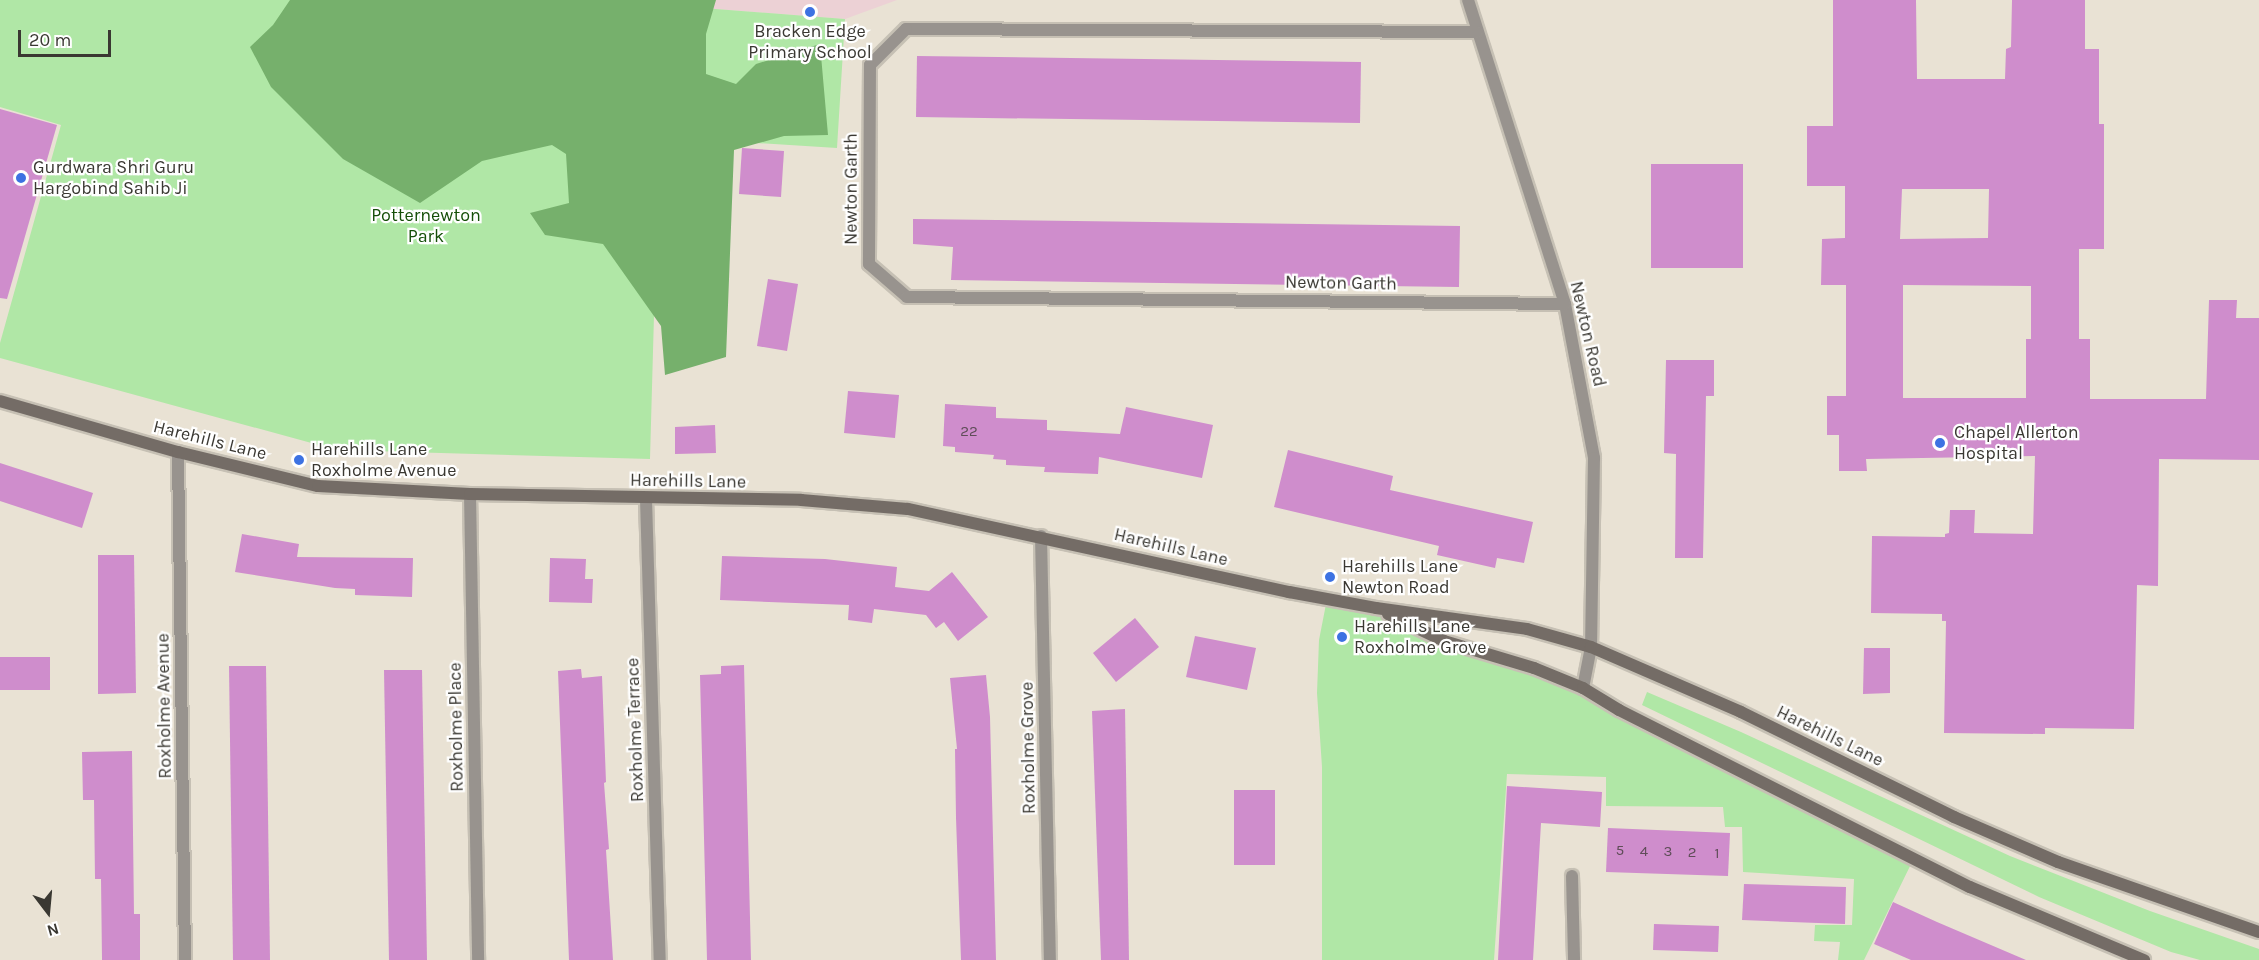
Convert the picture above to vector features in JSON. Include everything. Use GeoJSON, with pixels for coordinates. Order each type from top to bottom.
{"type":"FeatureCollection","features":[{"type":"Feature","properties":{"kind":"main road","name":"Harehills Lane"},"geometry":{"type":"LineString","coordinates":[[0,401],[178,452],[318,486],[470,494],[646,499],[801,500],[908,509],[1041,536],[1275,589],[1376,608],[1527,629],[1591,647],[1741,712],[1954,817],[2058,861],[2259,932]]}},
{"type":"Feature","properties":{"kind":"main road","name":"Harehills Lane"},"geometry":{"type":"LineString","coordinates":[[1376,608],[1444,641],[1534,668],[1583,688],[1619,710],[1970,887],[2144,960]]}},
{"type":"Feature","properties":{"kind":"street","name":"Newton Road"},"geometry":{"type":"LineString","coordinates":[[1468,0],[1565,304],[1594,458],[1591,647],[1583,688]]}},
{"type":"Feature","properties":{"kind":"street","name":"Newton Garth"},"geometry":{"type":"LineString","coordinates":[[1477,32],[906,29],[870,65],[869,264],[907,297],[1565,304]]}},
{"type":"Feature","properties":{"kind":"street","name":"Roxholme Avenue"},"geometry":{"type":"LineString","coordinates":[[178,452],[185,960]]}},
{"type":"Feature","properties":{"kind":"street","name":"Roxholme Place"},"geometry":{"type":"LineString","coordinates":[[470,494],[478,960]]}},
{"type":"Feature","properties":{"kind":"street","name":"Roxholme Terrace"},"geometry":{"type":"LineString","coordinates":[[646,499],[660,960]]}},
{"type":"Feature","properties":{"kind":"street","name":"Roxholme Grove"},"geometry":{"type":"LineString","coordinates":[[1041,536],[1050,960]]}},
{"type":"Feature","properties":{"kind":"street"},"geometry":{"type":"LineString","coordinates":[[1572,876],[1574,960]]}},
{"type":"Feature","properties":{"kind":"shaded area","name":"Bracken Edge Primary School"},"geometry":{"type":"Polygon","coordinates":[[[664,0],[897,0],[845,19],[663,5],[664,0]]]}},
{"type":"Feature","properties":{"kind":"green space","name":"Potternewton Park"},"geometry":{"type":"Polygon","coordinates":[[[0,0],[664,0],[664,5],[845,19],[837,148],[659,137],[650,459],[337,450],[0,358],[0,343],[61,125],[0,107],[0,0]]]}},
{"type":"Feature","properties":{"kind":"green space"},"geometry":{"type":"Polygon","coordinates":[[[290,0],[716,0],[706,34],[706,74],[736,84],[756,64],[820,44],[828,135],[784,136],[734,150],[726,357],[665,375],[661,326],[603,244],[545,235],[530,213],[569,203],[566,154],[552,145],[482,161],[420,203],[343,159],[271,87],[250,47],[273,25],[290,0]]]}},
{"type":"Feature","properties":{"kind":"green space"},"geometry":{"type":"Polygon","coordinates":[[[1327,599],[1376,608],[1444,641],[1534,668],[1914,858],[1864,960],[1838,960],[1840,942],[1814,941],[1815,925],[1852,925],[1854,879],[1743,872],[1742,827],[1725,827],[1723,807],[1606,806],[1606,777],[1507,774],[1494,960],[1322,960],[1322,767],[1317,693],[1319,640],[1327,599]]]}},
{"type":"Feature","properties":{"kind":"green space"},"geometry":{"type":"Polygon","coordinates":[[[1647,692],[1741,732],[2010,856],[2150,911],[2259,949],[2259,960],[2200,960],[2171,952],[2039,897],[1642,705],[1647,692]]]}},
{"type":"Feature","properties":{"kind":"building"},"geometry":{"type":"Polygon","coordinates":[[[1833,0],[1916,0],[1917,79],[2005,79],[2006,49],[2011,47],[2012,0],[2085,0],[2085,49],[2099,49],[2099,124],[2104,124],[2104,249],[2079,249],[2079,339],[2090,339],[2090,399],[2206,399],[2209,300],[2237,300],[2236,318],[2259,318],[2259,460],[2159,459],[2158,586],[2137,585],[2134,729],[2045,728],[2045,734],[1944,733],[1946,621],[1942,621],[1942,614],[1871,613],[1872,536],[1945,537],[1945,534],[1949,533],[1950,510],[1975,510],[1974,533],[2033,534],[2035,456],[1866,459],[1867,471],[1839,471],[1839,435],[1827,435],[1827,396],[1846,396],[1846,285],[1821,285],[1822,239],[1845,238],[1845,186],[1807,186],[1807,126],[1833,126],[1833,0]],[[1902,189],[1900,239],[1988,238],[1989,189],[1902,189]],[[1903,285],[1903,398],[2026,398],[2026,339],[2031,339],[2031,286],[1903,285]]]}},
{"type":"Feature","properties":{"kind":"building"},"geometry":{"type":"Polygon","coordinates":[[[917,56],[1361,62],[1360,123],[916,117],[917,56]]]}},
{"type":"Feature","properties":{"kind":"building","name":"Gurdwara Shri Guru Hargobind Sahib Ji"},"geometry":{"type":"Polygon","coordinates":[[[0,109],[57,125],[7,299],[0,298],[0,109]]]}},
{"type":"Feature","properties":{"kind":"building"},"geometry":{"type":"Polygon","coordinates":[[[742,148],[784,151],[781,197],[739,194],[742,148]]]}},
{"type":"Feature","properties":{"kind":"building"},"geometry":{"type":"Polygon","coordinates":[[[1651,164],[1743,164],[1743,268],[1651,268],[1651,164]]]}},
{"type":"Feature","properties":{"kind":"building"},"geometry":{"type":"Polygon","coordinates":[[[913,219],[1460,226],[1459,287],[951,280],[953,247],[913,244],[913,219]]]}},
{"type":"Feature","properties":{"kind":"building"},"geometry":{"type":"Polygon","coordinates":[[[768,279],[798,284],[787,351],[757,346],[768,279]]]}},
{"type":"Feature","properties":{"kind":"building"},"geometry":{"type":"Polygon","coordinates":[[[1666,360],[1714,360],[1714,396],[1706,396],[1703,558],[1675,558],[1676,454],[1664,453],[1666,360]]]}},
{"type":"Feature","properties":{"kind":"building"},"geometry":{"type":"Polygon","coordinates":[[[848,391],[899,395],[895,438],[844,433],[848,391]]]}},
{"type":"Feature","properties":{"kind":"building"},"geometry":{"type":"Polygon","coordinates":[[[945,404],[996,407],[996,418],[1047,420],[1047,430],[1120,434],[1126,407],[1213,425],[1202,478],[1099,457],[1098,474],[1044,472],[1045,467],[1006,465],[1006,460],[993,459],[994,455],[955,452],[955,447],[943,446],[945,404]]]}},
{"type":"Feature","properties":{"kind":"building"},"geometry":{"type":"Polygon","coordinates":[[[715,425],[716,453],[675,454],[675,427],[715,425]]]}},
{"type":"Feature","properties":{"kind":"building"},"geometry":{"type":"Polygon","coordinates":[[[1288,450],[1393,476],[1390,490],[1533,522],[1524,563],[1497,558],[1495,568],[1437,555],[1439,546],[1274,507],[1288,450]]]}},
{"type":"Feature","properties":{"kind":"building"},"geometry":{"type":"Polygon","coordinates":[[[0,463],[93,493],[82,528],[0,501],[0,463]]]}},
{"type":"Feature","properties":{"kind":"building"},"geometry":{"type":"Polygon","coordinates":[[[242,534],[299,544],[297,557],[413,558],[412,597],[355,595],[355,589],[335,588],[235,572],[242,534]]]}},
{"type":"Feature","properties":{"kind":"building"},"geometry":{"type":"Polygon","coordinates":[[[98,555],[134,555],[136,693],[98,694],[98,555]]]}},
{"type":"Feature","properties":{"kind":"building"},"geometry":{"type":"Polygon","coordinates":[[[722,556],[825,559],[897,567],[895,587],[929,591],[952,572],[988,617],[958,641],[944,622],[936,628],[926,615],[874,609],[872,623],[848,620],[849,605],[720,600],[722,556]]]}},
{"type":"Feature","properties":{"kind":"building"},"geometry":{"type":"Polygon","coordinates":[[[550,558],[586,559],[585,579],[593,579],[592,603],[549,602],[550,558]]]}},
{"type":"Feature","properties":{"kind":"building"},"geometry":{"type":"Polygon","coordinates":[[[1135,618],[1159,647],[1116,682],[1093,653],[1135,618]]]}},
{"type":"Feature","properties":{"kind":"building"},"geometry":{"type":"Polygon","coordinates":[[[1195,636],[1256,648],[1247,690],[1186,677],[1195,636]]]}},
{"type":"Feature","properties":{"kind":"building"},"geometry":{"type":"Polygon","coordinates":[[[1864,648],[1890,648],[1890,693],[1863,694],[1864,648]]]}},
{"type":"Feature","properties":{"kind":"building"},"geometry":{"type":"Polygon","coordinates":[[[0,657],[50,657],[50,690],[0,690],[0,657]]]}},
{"type":"Feature","properties":{"kind":"building"},"geometry":{"type":"Polygon","coordinates":[[[744,665],[751,960],[707,960],[700,675],[721,674],[721,666],[744,665]]]}},
{"type":"Feature","properties":{"kind":"building"},"geometry":{"type":"Polygon","coordinates":[[[229,666],[266,666],[270,960],[233,960],[229,666]]]}},
{"type":"Feature","properties":{"kind":"building"},"geometry":{"type":"Polygon","coordinates":[[[581,669],[582,678],[602,676],[606,782],[604,783],[609,849],[606,850],[613,960],[569,960],[558,671],[581,669]]]}},
{"type":"Feature","properties":{"kind":"building"},"geometry":{"type":"Polygon","coordinates":[[[384,670],[422,670],[427,960],[389,960],[384,670]]]}},
{"type":"Feature","properties":{"kind":"building"},"geometry":{"type":"Polygon","coordinates":[[[986,675],[990,717],[996,960],[961,960],[956,818],[955,749],[957,749],[950,678],[986,675]]]}},
{"type":"Feature","properties":{"kind":"building"},"geometry":{"type":"Polygon","coordinates":[[[1125,709],[1129,960],[1101,960],[1092,711],[1125,709]]]}},
{"type":"Feature","properties":{"kind":"building"},"geometry":{"type":"Polygon","coordinates":[[[132,751],[134,914],[140,914],[140,960],[102,960],[101,879],[95,879],[94,800],[83,800],[82,752],[132,751]]]}},
{"type":"Feature","properties":{"kind":"building"},"geometry":{"type":"Polygon","coordinates":[[[1507,786],[1602,792],[1600,827],[1541,823],[1533,960],[1498,960],[1507,786]]]}},
{"type":"Feature","properties":{"kind":"building"},"geometry":{"type":"Polygon","coordinates":[[[1234,790],[1275,790],[1275,865],[1234,865],[1234,790]]]}},
{"type":"Feature","properties":{"kind":"building"},"geometry":{"type":"Polygon","coordinates":[[[1608,828],[1730,833],[1728,876],[1606,872],[1608,828]]]}},
{"type":"Feature","properties":{"kind":"building"},"geometry":{"type":"Polygon","coordinates":[[[1744,884],[1846,887],[1845,924],[1742,920],[1744,884]]]}},
{"type":"Feature","properties":{"kind":"building"},"geometry":{"type":"Polygon","coordinates":[[[1893,902],[2026,960],[1911,960],[1874,944],[1893,902]]]}},
{"type":"Feature","properties":{"kind":"building"},"geometry":{"type":"Polygon","coordinates":[[[1654,924],[1719,926],[1718,952],[1653,950],[1654,924]]]}},
{"type":"Feature","properties":{"kind":"place","name":"Bracken Edge Primary School"},"geometry":{"type":"Point","coordinates":[810,12]}},
{"type":"Feature","properties":{"kind":"place","name":"Gurdwara Shri Guru Hargobind Sahib Ji"},"geometry":{"type":"Point","coordinates":[21,178]}},
{"type":"Feature","properties":{"kind":"place","name":"Chapel Allerton Hospital"},"geometry":{"type":"Point","coordinates":[1940,443]}},
{"type":"Feature","properties":{"kind":"place","name":"Harehills Lane Roxholme Avenue"},"geometry":{"type":"Point","coordinates":[299,460]}},
{"type":"Feature","properties":{"kind":"place","name":"Harehills Lane Newton Road"},"geometry":{"type":"Point","coordinates":[1330,577]}},
{"type":"Feature","properties":{"kind":"place","name":"Harehills Lane Roxholme Grove"},"geometry":{"type":"Point","coordinates":[1342,637]}}]}
